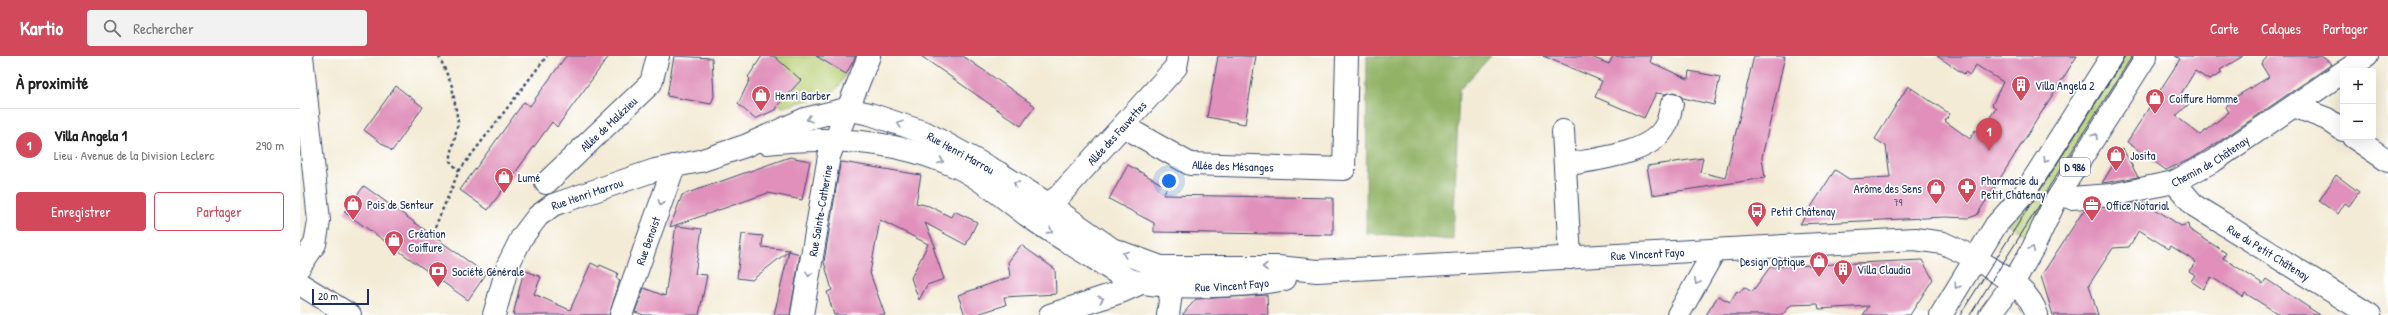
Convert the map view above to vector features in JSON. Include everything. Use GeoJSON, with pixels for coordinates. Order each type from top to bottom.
{"type":"FeatureCollection","features":[{"type":"Feature","properties":{"kind":"street"},"geometry":{"type":"LineString","coordinates":[[300,266],[315,244],[319,221],[302,56]]}},
{"type":"Feature","properties":{"kind":"street","name":"Allée de Malézieu"},"geometry":{"type":"LineString","coordinates":[[546,184],[651,82],[658,56]]}},
{"type":"Feature","properties":{"kind":"street","name":"Rue Sainte-Catherine"},"geometry":{"type":"LineString","coordinates":[[802,315],[829,156],[846,109],[869,56]]}},
{"type":"Feature","properties":{"kind":"street","name":"Allée des Fauvettes"},"geometry":{"type":"LineString","coordinates":[[1048,204],[1059,196],[1176,67],[1178,56]]}},
{"type":"Feature","properties":{"kind":"street","name":"Allée des Mésanges"},"geometry":{"type":"LineString","coordinates":[[1124,126],[1190,164],[1344,169],[1347,56]]}},
{"type":"Feature","properties":{"kind":"street"},"geometry":{"type":"LineString","coordinates":[[1941,315],[1996,225],[2024,194],[2112,56]]}},
{"type":"Feature","properties":{"kind":"street","name":"D 986"},"geometry":{"type":"LineString","coordinates":[[1990,315],[2013,283],[2033,248],[2059,193],[2146,56]]}},
{"type":"Feature","properties":{"kind":"street","name":"Chemin de Châtenay"},"geometry":{"type":"LineString","coordinates":[[2350,68],[2367,56]]}},
{"type":"Feature","properties":{"kind":"street","name":"Chemin de Châtenay"},"geometry":{"type":"LineString","coordinates":[[2059,193],[2071,198],[2112,195],[2174,182],[2215,160],[2340,75]]}},
{"type":"Feature","properties":{"kind":"street"},"geometry":{"type":"LineString","coordinates":[[1565,165],[1631,151],[1653,141],[1665,126],[1672,104]]}},
{"type":"Feature","properties":{"kind":"street"},"geometry":{"type":"LineString","coordinates":[[2294,106],[2327,119],[2340,128]]}},
{"type":"Feature","properties":{"kind":"street","name":"Rue Henri Marrou"},"geometry":{"type":"LineString","coordinates":[[494,315],[508,265],[522,237],[538,216],[553,205],[655,170],[700,161],[745,146],[805,119],[846,109],[870,114],[926,133],[999,173],[1048,204],[1112,249],[1162,267]]}},
{"type":"Feature","properties":{"kind":"street"},"geometry":{"type":"LineString","coordinates":[[1563,131],[1570,258]]}},
{"type":"Feature","properties":{"kind":"street","name":"Rue Henri Marrou"},"geometry":{"type":"LineString","coordinates":[[745,146],[791,140],[835,140],[865,142],[921,153],[960,168],[1039,224],[1119,274],[1145,283]]}},
{"type":"Feature","properties":{"kind":"street"},"geometry":{"type":"LineString","coordinates":[[2357,140],[2388,161]]}},
{"type":"Feature","properties":{"kind":"street","name":"Rue Benoist"},"geometry":{"type":"LineString","coordinates":[[621,315],[674,166]]}},
{"type":"Feature","properties":{"kind":"street","name":"Rue du Petit Châtenay"},"geometry":{"type":"LineString","coordinates":[[2174,182],[2195,206],[2370,315]]}},
{"type":"Feature","properties":{"kind":"street","name":"Rue Vincent Fayo"},"geometry":{"type":"LineString","coordinates":[[1162,267],[1278,267],[1317,271],[1915,239],[1943,243],[1975,258],[2013,283],[2034,304],[2037,315]]}},
{"type":"Feature","properties":{"kind":"street"},"geometry":{"type":"LineString","coordinates":[[1678,315],[1715,250]]}},
{"type":"Feature","properties":{"kind":"street"},"geometry":{"type":"LineString","coordinates":[[1050,315],[1145,283],[1162,267],[1172,286],[1168,315]]}},
{"type":"Feature","properties":{"kind":"street","name":"Rue Vincent Fayo"},"geometry":{"type":"LineString","coordinates":[[1145,283],[1172,286],[1275,281],[1317,271]]}},
{"type":"Feature","properties":{"kind":"street"},"geometry":{"type":"LineString","coordinates":[[300,284],[350,315]]}},
{"type":"Feature","properties":{"kind":"path"},"geometry":{"type":"LineString","coordinates":[[439,56],[452,86],[458,122],[450,161],[459,171]]}},
{"type":"Feature","properties":{"kind":"path"},"geometry":{"type":"LineString","coordinates":[[435,228],[459,171],[547,56]]}},
{"type":"Feature","properties":{"kind":"green space"},"geometry":{"type":"Polygon","coordinates":[[[763,56],[856,56],[839,86],[831,94],[782,107],[748,77],[763,56]]]}},
{"type":"Feature","properties":{"kind":"green space"},"geometry":{"type":"Polygon","coordinates":[[[1367,56],[1491,56],[1459,90],[1453,240],[1366,233],[1367,56]]]}},
{"type":"Feature","properties":{"kind":"green space"},"geometry":{"type":"Polygon","coordinates":[[[2118,56],[2141,56],[2031,239],[2006,223],[2118,56]]]}},
{"type":"Feature","properties":{"kind":"building"},"geometry":{"type":"Polygon","coordinates":[[[566,56],[609,56],[557,127],[552,122],[488,210],[460,190],[524,102],[530,106],[566,56]]]}},
{"type":"Feature","properties":{"kind":"building"},"geometry":{"type":"Polygon","coordinates":[[[674,56],[712,58],[714,96],[711,104],[667,96],[674,56]]]}},
{"type":"Feature","properties":{"kind":"building"},"geometry":{"type":"Polygon","coordinates":[[[762,56],[774,56],[801,80],[777,106],[777,109],[755,119],[738,104],[750,79],[748,77],[762,56]]]}},
{"type":"Feature","properties":{"kind":"building"},"geometry":{"type":"Polygon","coordinates":[[[816,56],[856,56],[846,74],[816,56]]]}},
{"type":"Feature","properties":{"kind":"building"},"geometry":{"type":"Polygon","coordinates":[[[921,56],[963,56],[1035,106],[1021,126],[921,56]]]}},
{"type":"Feature","properties":{"kind":"building"},"geometry":{"type":"Polygon","coordinates":[[[1218,56],[1256,56],[1245,124],[1207,117],[1218,56]]]}},
{"type":"Feature","properties":{"kind":"building"},"geometry":{"type":"Polygon","coordinates":[[[1543,56],[1589,56],[1609,64],[1613,56],[1652,56],[1650,62],[1688,79],[1689,71],[1720,77],[1714,105],[1683,98],[1675,92],[1664,94],[1656,93],[1644,118],[1595,97],[1602,81],[1543,56]]]}},
{"type":"Feature","properties":{"kind":"building"},"geometry":{"type":"Polygon","coordinates":[[[1754,56],[1785,56],[1762,157],[1765,178],[1652,195],[1647,166],[1703,158],[1700,172],[1725,178],[1754,56]]]}},
{"type":"Feature","properties":{"kind":"building"},"geometry":{"type":"Polygon","coordinates":[[[1937,56],[2077,56],[1977,215],[1969,218],[1945,217],[1800,224],[1835,170],[1849,179],[1890,177],[1886,146],[1875,139],[1908,86],[1950,114],[1945,121],[1970,139],[1975,130],[1980,133],[1996,108],[1992,105],[2003,82],[1976,65],[1970,75],[1965,72],[1964,74],[1937,56]]]}},
{"type":"Feature","properties":{"kind":"building"},"geometry":{"type":"Polygon","coordinates":[[[2175,56],[2243,56],[2220,70],[2222,73],[2209,80],[2195,71],[2176,102],[2189,104],[2176,116],[2200,135],[2229,112],[2226,107],[2232,99],[2269,77],[2261,64],[2268,56],[2321,56],[2332,64],[2220,141],[2193,158],[2166,170],[2127,142],[2180,59],[2175,56]]]}},
{"type":"Feature","properties":{"kind":"building"},"geometry":{"type":"Polygon","coordinates":[[[396,86],[423,107],[392,151],[364,130],[396,86]]]}},
{"type":"Feature","properties":{"kind":"building"},"geometry":{"type":"Polygon","coordinates":[[[2123,149],[2138,177],[2102,183],[2123,149]]]}},
{"type":"Feature","properties":{"kind":"building"},"geometry":{"type":"Polygon","coordinates":[[[790,157],[810,161],[802,200],[768,193],[670,227],[682,195],[790,157]]]}},
{"type":"Feature","properties":{"kind":"building"},"geometry":{"type":"Polygon","coordinates":[[[842,162],[921,175],[916,203],[929,206],[951,217],[954,211],[977,222],[966,245],[925,223],[936,248],[933,247],[944,279],[927,285],[919,300],[911,278],[928,244],[880,220],[870,273],[885,315],[834,315],[827,292],[832,290],[824,262],[840,164],[842,162]]]}},
{"type":"Feature","properties":{"kind":"building"},"geometry":{"type":"Polygon","coordinates":[[[1128,165],[1167,187],[1163,195],[1333,198],[1333,235],[1154,232],[1154,223],[1109,199],[1128,165]]]}},
{"type":"Feature","properties":{"kind":"building"},"geometry":{"type":"Polygon","coordinates":[[[2336,175],[2359,192],[2349,206],[2345,203],[2338,214],[2319,201],[2336,175]]]}},
{"type":"Feature","properties":{"kind":"building"},"geometry":{"type":"Polygon","coordinates":[[[364,186],[486,274],[468,300],[344,212],[364,186]]]}},
{"type":"Feature","properties":{"kind":"building"},"geometry":{"type":"Polygon","coordinates":[[[2133,203],[2146,203],[2181,226],[2188,224],[2189,229],[2226,253],[2223,258],[2263,284],[2266,279],[2320,315],[2280,315],[2245,293],[2243,297],[2211,277],[2203,289],[2191,281],[2195,275],[2189,271],[2196,262],[2171,246],[2169,249],[2139,230],[2129,247],[2113,248],[2089,285],[2098,315],[2053,315],[2041,276],[2084,210],[2133,203]]]}},
{"type":"Feature","properties":{"kind":"building"},"geometry":{"type":"Polygon","coordinates":[[[676,226],[702,229],[695,274],[707,275],[699,315],[644,315],[635,312],[644,288],[665,296],[676,226]]]}},
{"type":"Feature","properties":{"kind":"building"},"geometry":{"type":"Polygon","coordinates":[[[742,234],[763,236],[762,247],[790,250],[752,280],[737,278],[742,234]]]}},
{"type":"Feature","properties":{"kind":"building"},"geometry":{"type":"Polygon","coordinates":[[[1021,245],[1055,269],[1056,294],[1004,297],[1006,305],[974,315],[965,315],[958,295],[1010,277],[1008,262],[1021,245]]]}},
{"type":"Feature","properties":{"kind":"building"},"geometry":{"type":"Polygon","coordinates":[[[789,251],[800,254],[790,315],[774,315],[789,251]]]}},
{"type":"Feature","properties":{"kind":"building","name":"Villa Claudia"},"geometry":{"type":"Polygon","coordinates":[[[1922,260],[1933,279],[1910,315],[1863,315],[1869,306],[1819,309],[1818,304],[1791,305],[1782,315],[1706,315],[1718,296],[1730,302],[1737,291],[1739,293],[1744,287],[1752,292],[1770,267],[1922,260]]]}},
{"type":"Feature","properties":{"kind":"building"},"geometry":{"type":"Polygon","coordinates":[[[591,263],[599,267],[600,265],[618,273],[616,278],[620,280],[609,315],[513,315],[524,270],[541,277],[534,294],[570,310],[591,263]]]}},
{"type":"Feature","properties":{"kind":"building"},"geometry":{"type":"Polygon","coordinates":[[[1267,295],[1268,315],[1182,315],[1196,299],[1267,295]]]}},
{"type":"Feature","properties":{"kind":"tram line"},"geometry":{"type":"LineString","coordinates":[[1960,315],[2125,56]]}},
{"type":"Feature","properties":{"kind":"tram line"},"geometry":{"type":"LineString","coordinates":[[1970,315],[2134,56]]}},
{"type":"Feature","properties":{"kind":"place","name":"Villa Angela 2"},"geometry":{"type":"Point","coordinates":[2021,102]}},
{"type":"Feature","properties":{"kind":"place","name":"Henri Barber"},"geometry":{"type":"Point","coordinates":[761,112]}},
{"type":"Feature","properties":{"kind":"place","name":"Coiffure Homme"},"geometry":{"type":"Point","coordinates":[2155,115]}},
{"type":"Feature","properties":{"kind":"place","name":"Villa Angela 1"},"geometry":{"type":"Point","coordinates":[1989,151]}},
{"type":"Feature","properties":{"kind":"place","name":"Josita"},"geometry":{"type":"Point","coordinates":[2116,172]}},
{"type":"Feature","properties":{"kind":"place","name":"Lumé"},"geometry":{"type":"Point","coordinates":[504,194]}},
{"type":"Feature","properties":{"kind":"place","name":"Pharmacie du Petit Châtenay"},"geometry":{"type":"Point","coordinates":[1967,204]}},
{"type":"Feature","properties":{"kind":"place","name":"Arôme des Sens"},"geometry":{"type":"Point","coordinates":[1936,205]}},
{"type":"Feature","properties":{"kind":"place","name":"Pois de Senteur"},"geometry":{"type":"Point","coordinates":[353,221]}},
{"type":"Feature","properties":{"kind":"place","name":"Office Notarial"},"geometry":{"type":"Point","coordinates":[2092,222]}},
{"type":"Feature","properties":{"kind":"place","name":"Petit Châtenay"},"geometry":{"type":"Point","coordinates":[1757,228]}},
{"type":"Feature","properties":{"kind":"place","name":"Création Coiffure"},"geometry":{"type":"Point","coordinates":[394,257]}},
{"type":"Feature","properties":{"kind":"place","name":"Design Optique"},"geometry":{"type":"Point","coordinates":[1819,278]}},
{"type":"Feature","properties":{"kind":"place","name":"Villa Claudia"},"geometry":{"type":"Point","coordinates":[1843,286]}},
{"type":"Feature","properties":{"kind":"place","name":"Société Générale"},"geometry":{"type":"Point","coordinates":[438,288]}}]}
